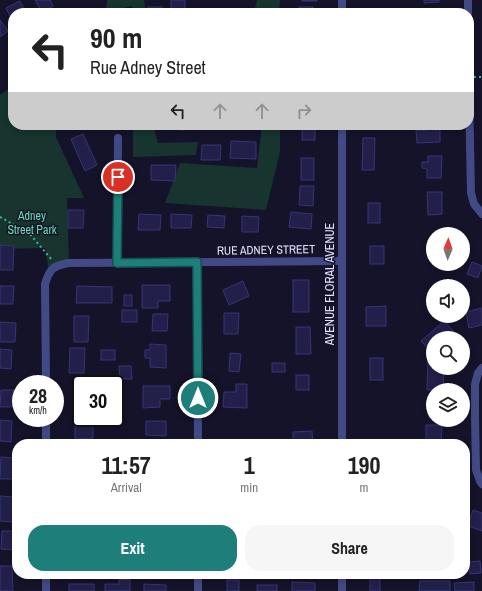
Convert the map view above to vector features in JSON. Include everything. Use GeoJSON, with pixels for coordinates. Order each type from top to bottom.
{"type":"FeatureCollection","features":[{"type":"Feature","properties":{"kind":"street","name":"AVENUE FLORAL AVENUE"},"geometry":{"type":"LineString","coordinates":[[342,130],[342,439]]}},
{"type":"Feature","properties":{"kind":"street"},"geometry":{"type":"LineString","coordinates":[[470,130],[471,194],[474,204],[482,214]]}},
{"type":"Feature","properties":{"kind":"street"},"geometry":{"type":"LineString","coordinates":[[117,263],[118,138]]}},
{"type":"Feature","properties":{"kind":"street","name":"RUE ADNEY STREET"},"geometry":{"type":"LineString","coordinates":[[57,265],[69,263],[342,261]]}},
{"type":"Feature","properties":{"kind":"street"},"geometry":{"type":"LineString","coordinates":[[197,262],[198,439]]}},
{"type":"Feature","properties":{"kind":"street"},"geometry":{"type":"LineString","coordinates":[[46,375],[45,284],[49,271],[57,265]]}},
{"type":"Feature","properties":{"kind":"street"},"geometry":{"type":"LineString","coordinates":[[482,368],[478,373],[475,384],[476,470],[482,484]]}},
{"type":"Feature","properties":{"kind":"street"},"geometry":{"type":"LineString","coordinates":[[46,427],[46,439]]}},
{"type":"Feature","properties":{"kind":"street"},"geometry":{"type":"LineString","coordinates":[[46,579],[46,591]]}},
{"type":"Feature","properties":{"kind":"street"},"geometry":{"type":"LineString","coordinates":[[198,579],[198,591]]}},
{"type":"Feature","properties":{"kind":"street"},"geometry":{"type":"LineString","coordinates":[[342,579],[342,591]]}},
{"type":"Feature","properties":{"kind":"path"},"geometry":{"type":"LineString","coordinates":[[0,217],[29,233],[57,265]]}},
{"type":"Feature","properties":{"kind":"green space"},"geometry":{"type":"Polygon","coordinates":[[[107,0],[144,0],[145,8],[132,8],[132,6],[123,8],[106,8],[107,0]]]}},
{"type":"Feature","properties":{"kind":"green space"},"geometry":{"type":"Polygon","coordinates":[[[257,0],[280,0],[279,8],[255,8],[257,0]]]}},
{"type":"Feature","properties":{"kind":"green space","name":"Adney Street Park"},"geometry":{"type":"Polygon","coordinates":[[[8,89],[8,130],[56,130],[56,137],[84,198],[67,198],[69,263],[49,271],[45,248],[0,249],[0,95],[8,89]]]}},
{"type":"Feature","properties":{"kind":"green space"},"geometry":{"type":"Polygon","coordinates":[[[133,130],[154,130],[158,143],[198,142],[196,155],[133,157],[133,130]]]}},
{"type":"Feature","properties":{"kind":"green space"},"geometry":{"type":"Polygon","coordinates":[[[261,130],[280,130],[280,152],[266,210],[165,203],[180,163],[257,168],[261,130]]]}},
{"type":"Feature","properties":{"kind":"building"},"geometry":{"type":"Polygon","coordinates":[[[35,0],[50,0],[53,6],[50,8],[39,8],[35,0]]]}},
{"type":"Feature","properties":{"kind":"building"},"geometry":{"type":"Polygon","coordinates":[[[171,0],[185,0],[185,8],[171,8],[171,0]]]}},
{"type":"Feature","properties":{"kind":"building"},"geometry":{"type":"Polygon","coordinates":[[[317,0],[317,1],[302,1],[317,0]]]}},
{"type":"Feature","properties":{"kind":"building"},"geometry":{"type":"Polygon","coordinates":[[[424,0],[439,0],[439,2],[424,3],[424,0]]]}},
{"type":"Feature","properties":{"kind":"building"},"geometry":{"type":"Polygon","coordinates":[[[20,1],[24,8],[8,8],[8,12],[6,8],[20,1]]]}},
{"type":"Feature","properties":{"kind":"building"},"geometry":{"type":"Polygon","coordinates":[[[148,7],[162,7],[162,8],[148,7]]]}},
{"type":"Feature","properties":{"kind":"building"},"geometry":{"type":"Polygon","coordinates":[[[299,7],[313,7],[313,8],[299,7]]]}},
{"type":"Feature","properties":{"kind":"building"},"geometry":{"type":"Polygon","coordinates":[[[0,20],[8,31],[0,37],[0,20]]]}},
{"type":"Feature","properties":{"kind":"building"},"geometry":{"type":"Polygon","coordinates":[[[302,130],[315,130],[315,140],[302,140],[302,130]]]}},
{"type":"Feature","properties":{"kind":"building"},"geometry":{"type":"Polygon","coordinates":[[[416,130],[440,130],[440,142],[417,143],[416,130]]]}},
{"type":"Feature","properties":{"kind":"building"},"geometry":{"type":"Polygon","coordinates":[[[83,134],[97,165],[85,171],[71,139],[83,134]]]}},
{"type":"Feature","properties":{"kind":"building"},"geometry":{"type":"Polygon","coordinates":[[[363,138],[375,138],[374,170],[362,170],[363,138]]]}},
{"type":"Feature","properties":{"kind":"building"},"geometry":{"type":"Polygon","coordinates":[[[231,141],[256,142],[256,159],[230,158],[231,141]]]}},
{"type":"Feature","properties":{"kind":"building"},"geometry":{"type":"Polygon","coordinates":[[[202,145],[221,145],[220,160],[201,160],[202,145]]]}},
{"type":"Feature","properties":{"kind":"building"},"geometry":{"type":"Polygon","coordinates":[[[428,156],[442,156],[441,178],[427,178],[427,169],[422,168],[422,162],[428,162],[428,156]]]}},
{"type":"Feature","properties":{"kind":"building"},"geometry":{"type":"Polygon","coordinates":[[[301,158],[314,158],[314,180],[301,180],[301,158]]]}},
{"type":"Feature","properties":{"kind":"building"},"geometry":{"type":"Polygon","coordinates":[[[151,165],[176,165],[175,181],[151,180],[151,165]]]}},
{"type":"Feature","properties":{"kind":"building"},"geometry":{"type":"Polygon","coordinates":[[[300,186],[314,186],[313,206],[299,205],[300,186]]]}},
{"type":"Feature","properties":{"kind":"building"},"geometry":{"type":"Polygon","coordinates":[[[427,192],[442,192],[442,214],[428,215],[427,192]]]}},
{"type":"Feature","properties":{"kind":"building"},"geometry":{"type":"Polygon","coordinates":[[[368,203],[380,203],[380,223],[368,223],[368,203]]]}},
{"type":"Feature","properties":{"kind":"building"},"geometry":{"type":"Polygon","coordinates":[[[68,210],[84,210],[83,228],[68,228],[68,210]]]}},
{"type":"Feature","properties":{"kind":"building"},"geometry":{"type":"Polygon","coordinates":[[[291,212],[312,214],[311,229],[289,227],[291,212]]]}},
{"type":"Feature","properties":{"kind":"building"},"geometry":{"type":"Polygon","coordinates":[[[139,214],[161,215],[160,230],[138,230],[139,214]]]}},
{"type":"Feature","properties":{"kind":"building"},"geometry":{"type":"Polygon","coordinates":[[[171,214],[192,215],[191,228],[171,228],[171,214]]]}},
{"type":"Feature","properties":{"kind":"building"},"geometry":{"type":"Polygon","coordinates":[[[208,215],[225,216],[224,228],[207,227],[208,215]]]}},
{"type":"Feature","properties":{"kind":"building"},"geometry":{"type":"Polygon","coordinates":[[[242,216],[259,217],[258,232],[242,232],[242,216]]]}},
{"type":"Feature","properties":{"kind":"building"},"geometry":{"type":"Polygon","coordinates":[[[0,245],[14,246],[13,270],[0,270],[0,245]]]}},
{"type":"Feature","properties":{"kind":"building"},"geometry":{"type":"Polygon","coordinates":[[[370,246],[384,246],[384,264],[370,264],[370,246]]]}},
{"type":"Feature","properties":{"kind":"building"},"geometry":{"type":"Polygon","coordinates":[[[472,262],[482,266],[478,278],[467,274],[468,271],[470,271],[472,262]]]}},
{"type":"Feature","properties":{"kind":"building"},"geometry":{"type":"Polygon","coordinates":[[[293,280],[309,280],[309,312],[293,312],[293,280]]]}},
{"type":"Feature","properties":{"kind":"building"},"geometry":{"type":"Polygon","coordinates":[[[243,281],[249,296],[229,305],[223,290],[243,281]]]}},
{"type":"Feature","properties":{"kind":"building"},"geometry":{"type":"Polygon","coordinates":[[[142,285],[170,285],[170,301],[158,301],[158,308],[142,308],[142,285]]]}},
{"type":"Feature","properties":{"kind":"building"},"geometry":{"type":"Polygon","coordinates":[[[0,286],[14,286],[13,304],[0,304],[0,286]]]}},
{"type":"Feature","properties":{"kind":"building"},"geometry":{"type":"Polygon","coordinates":[[[77,286],[112,287],[112,303],[76,303],[77,286]]]}},
{"type":"Feature","properties":{"kind":"building"},"geometry":{"type":"Polygon","coordinates":[[[124,295],[132,295],[132,306],[124,306],[124,295]]]}},
{"type":"Feature","properties":{"kind":"building"},"geometry":{"type":"Polygon","coordinates":[[[386,306],[386,326],[366,326],[366,307],[386,306]]]}},
{"type":"Feature","properties":{"kind":"building"},"geometry":{"type":"Polygon","coordinates":[[[482,308],[482,325],[469,328],[468,323],[470,323],[470,311],[482,308]]]}},
{"type":"Feature","properties":{"kind":"building"},"geometry":{"type":"Polygon","coordinates":[[[122,310],[137,310],[137,322],[122,322],[122,310]]]}},
{"type":"Feature","properties":{"kind":"building"},"geometry":{"type":"Polygon","coordinates":[[[224,313],[239,313],[238,334],[224,334],[224,313]]]}},
{"type":"Feature","properties":{"kind":"building"},"geometry":{"type":"Polygon","coordinates":[[[153,314],[168,314],[167,331],[152,331],[153,314]]]}},
{"type":"Feature","properties":{"kind":"building"},"geometry":{"type":"Polygon","coordinates":[[[74,316],[89,316],[88,342],[74,342],[74,316]]]}},
{"type":"Feature","properties":{"kind":"building"},"geometry":{"type":"Polygon","coordinates":[[[0,322],[16,323],[15,342],[0,342],[0,322]]]}},
{"type":"Feature","properties":{"kind":"building"},"geometry":{"type":"Polygon","coordinates":[[[442,323],[446,323],[453,331],[432,331],[442,323]]]}},
{"type":"Feature","properties":{"kind":"building"},"geometry":{"type":"Polygon","coordinates":[[[296,327],[310,327],[311,354],[296,354],[296,327]]]}},
{"type":"Feature","properties":{"kind":"building"},"geometry":{"type":"Polygon","coordinates":[[[426,337],[426,346],[421,341],[426,337]]]}},
{"type":"Feature","properties":{"kind":"building"},"geometry":{"type":"Polygon","coordinates":[[[150,344],[166,345],[166,368],[150,367],[150,358],[145,358],[145,350],[150,350],[150,344]]]}},
{"type":"Feature","properties":{"kind":"building"},"geometry":{"type":"Polygon","coordinates":[[[70,348],[85,348],[84,373],[69,373],[70,348]]]}},
{"type":"Feature","properties":{"kind":"building"},"geometry":{"type":"Polygon","coordinates":[[[0,349],[12,350],[11,369],[0,368],[0,349]]]}},
{"type":"Feature","properties":{"kind":"building"},"geometry":{"type":"Polygon","coordinates":[[[101,350],[115,350],[115,360],[101,360],[101,350]]]}},
{"type":"Feature","properties":{"kind":"building"},"geometry":{"type":"Polygon","coordinates":[[[230,353],[241,354],[239,372],[229,371],[230,353]]]}},
{"type":"Feature","properties":{"kind":"building"},"geometry":{"type":"Polygon","coordinates":[[[370,358],[383,358],[383,380],[370,380],[370,358]]]}},
{"type":"Feature","properties":{"kind":"building"},"geometry":{"type":"Polygon","coordinates":[[[272,363],[285,363],[285,372],[272,372],[272,363]]]}},
{"type":"Feature","properties":{"kind":"building"},"geometry":{"type":"Polygon","coordinates":[[[119,366],[131,366],[132,379],[124,379],[124,375],[120,375],[119,366]]]}},
{"type":"Feature","properties":{"kind":"building"},"geometry":{"type":"Polygon","coordinates":[[[296,375],[309,375],[309,390],[296,390],[296,375]]]}},
{"type":"Feature","properties":{"kind":"building"},"geometry":{"type":"Polygon","coordinates":[[[428,375],[444,375],[443,383],[427,383],[428,375]]]}},
{"type":"Feature","properties":{"kind":"building"},"geometry":{"type":"Polygon","coordinates":[[[236,384],[247,384],[247,408],[223,407],[224,392],[236,392],[236,384]]]}},
{"type":"Feature","properties":{"kind":"building"},"geometry":{"type":"Polygon","coordinates":[[[143,386],[170,386],[170,399],[160,399],[160,407],[143,408],[143,386]]]}},
{"type":"Feature","properties":{"kind":"building"},"geometry":{"type":"Polygon","coordinates":[[[1,390],[12,390],[12,407],[0,407],[1,390]]]}},
{"type":"Feature","properties":{"kind":"building"},"geometry":{"type":"Polygon","coordinates":[[[0,420],[12,421],[11,442],[0,441],[0,420]]]}},
{"type":"Feature","properties":{"kind":"building"},"geometry":{"type":"Polygon","coordinates":[[[146,421],[166,421],[166,436],[146,435],[146,421]]]}},
{"type":"Feature","properties":{"kind":"building"},"geometry":{"type":"Polygon","coordinates":[[[75,427],[93,427],[93,439],[75,439],[75,427]]]}},
{"type":"Feature","properties":{"kind":"building"},"geometry":{"type":"Polygon","coordinates":[[[426,427],[442,427],[441,439],[426,439],[426,427]]]}},
{"type":"Feature","properties":{"kind":"building"},"geometry":{"type":"Polygon","coordinates":[[[312,431],[313,439],[293,439],[293,432],[312,431]]]}},
{"type":"Feature","properties":{"kind":"building"},"geometry":{"type":"Polygon","coordinates":[[[1,457],[12,458],[12,479],[0,479],[1,457]]]}},
{"type":"Feature","properties":{"kind":"building"},"geometry":{"type":"Polygon","coordinates":[[[0,496],[12,497],[12,522],[0,521],[0,496]]]}},
{"type":"Feature","properties":{"kind":"building"},"geometry":{"type":"Polygon","coordinates":[[[473,510],[482,513],[482,531],[470,527],[470,520],[473,510]]]}},
{"type":"Feature","properties":{"kind":"building"},"geometry":{"type":"Polygon","coordinates":[[[2,531],[12,531],[12,550],[1,549],[2,531]]]}},
{"type":"Feature","properties":{"kind":"building"},"geometry":{"type":"Polygon","coordinates":[[[480,561],[481,573],[470,574],[470,562],[480,561]]]}},
{"type":"Feature","properties":{"kind":"building"},"geometry":{"type":"Polygon","coordinates":[[[0,566],[12,566],[13,591],[0,591],[0,566]]]}},
{"type":"Feature","properties":{"kind":"building"},"geometry":{"type":"Polygon","coordinates":[[[119,579],[130,580],[130,591],[105,591],[105,584],[119,584],[119,579]]]}},
{"type":"Feature","properties":{"kind":"building"},"geometry":{"type":"Polygon","coordinates":[[[370,579],[380,579],[380,591],[370,591],[370,579]]]}},
{"type":"Feature","properties":{"kind":"building"},"geometry":{"type":"Polygon","coordinates":[[[227,580],[239,580],[239,591],[227,591],[227,580]]]}},
{"type":"Feature","properties":{"kind":"building"},"geometry":{"type":"Polygon","coordinates":[[[420,581],[450,581],[450,591],[419,591],[420,581]]]}},
{"type":"Feature","properties":{"kind":"building"},"geometry":{"type":"Polygon","coordinates":[[[292,582],[315,583],[315,591],[292,591],[292,582]]]}},
{"type":"Feature","properties":{"kind":"building"},"geometry":{"type":"Polygon","coordinates":[[[474,582],[474,591],[455,591],[454,583],[474,582]]]}},
{"type":"Feature","properties":{"kind":"building"},"geometry":{"type":"Polygon","coordinates":[[[69,584],[94,584],[94,591],[69,591],[69,584]]]}},
{"type":"Feature","properties":{"kind":"building"},"geometry":{"type":"Polygon","coordinates":[[[144,584],[166,585],[166,591],[144,591],[144,584]]]}},
{"type":"Feature","properties":{"kind":"building"},"geometry":{"type":"Polygon","coordinates":[[[257,585],[277,585],[277,591],[257,591],[257,585]]]}},
{"type":"Feature","properties":{"kind":"route"},"geometry":{"type":"LineString","coordinates":[[118,177],[117,263],[197,262],[198,398]]}}]}
